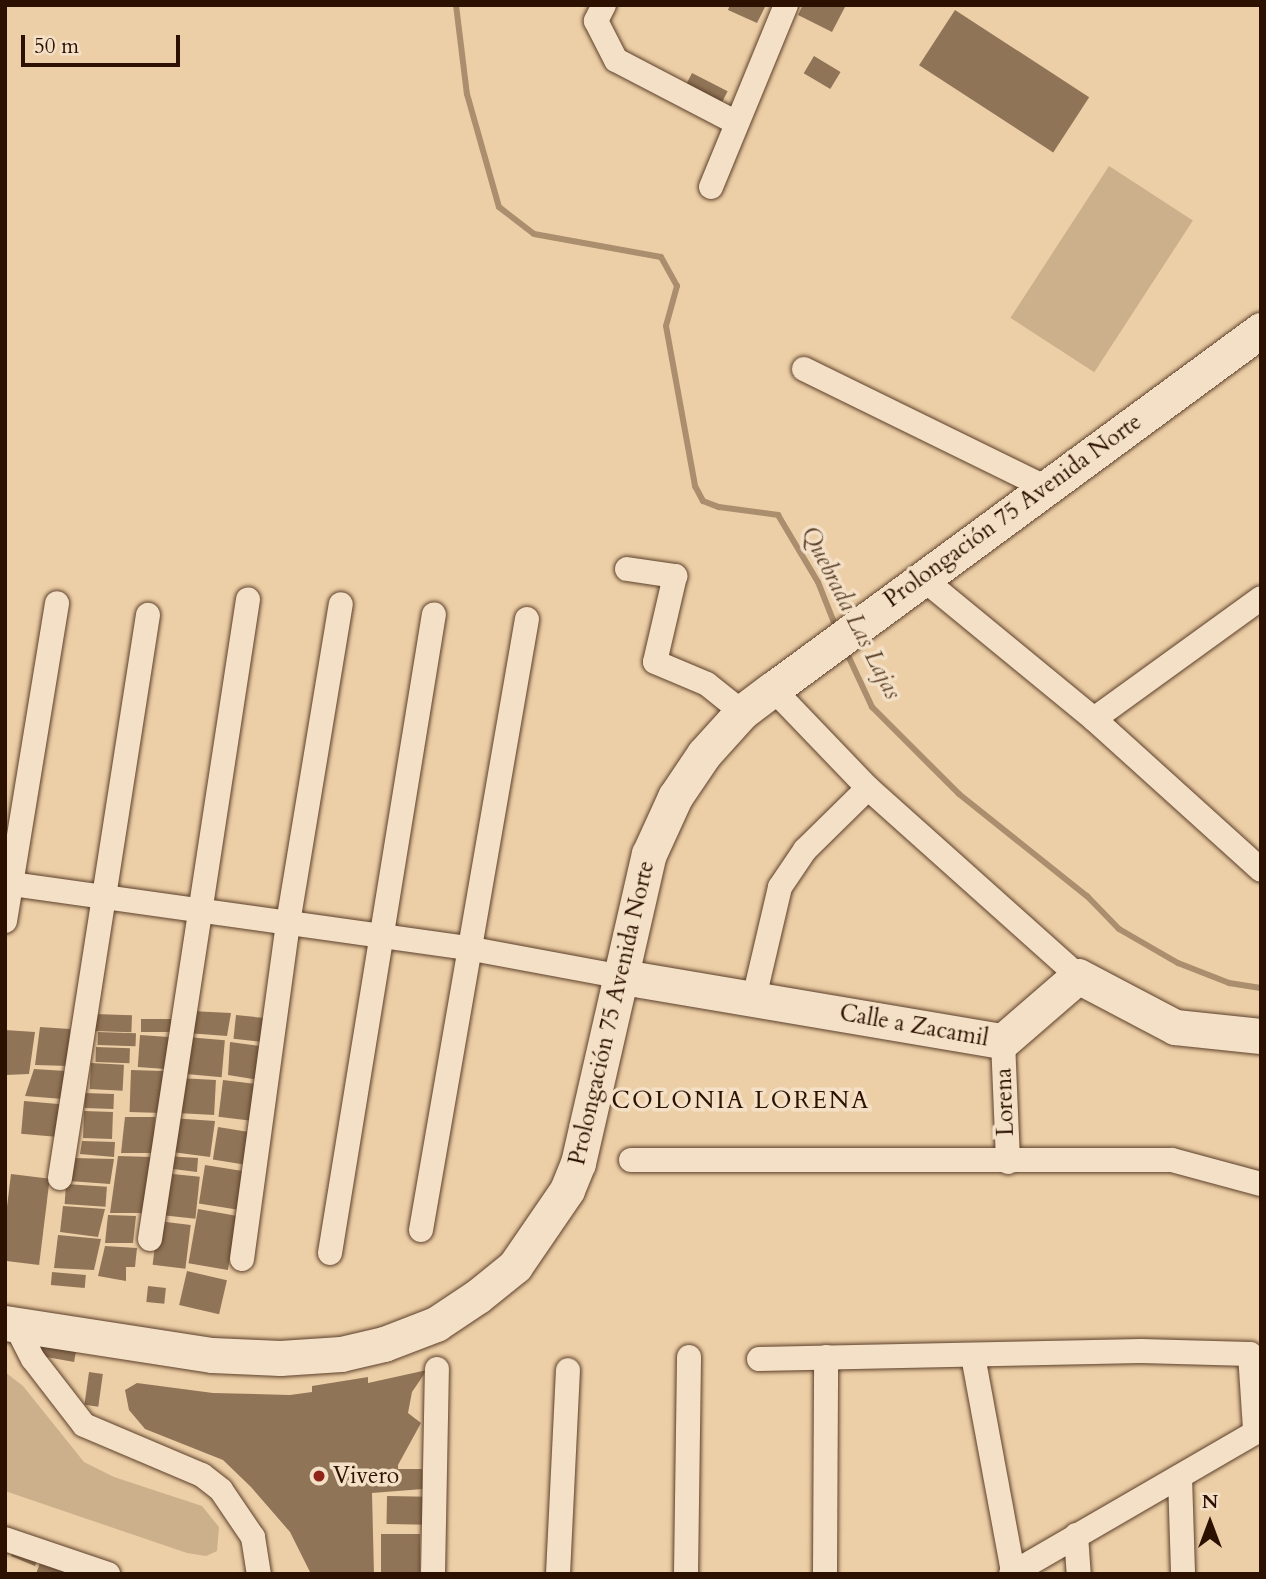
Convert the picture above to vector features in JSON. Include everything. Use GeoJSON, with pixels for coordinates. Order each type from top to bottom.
{"type":"FeatureCollection","features":[{"type":"Feature","properties":{"kind":"main road","name":"Prolongación 75 Avenida Norte"},"geometry":{"type":"LineString","coordinates":[[10,1323],[212,1355],[280,1358],[341,1354],[436,1324],[514,1266],[567,1190],[578,1163],[617,976],[649,855],[675,797],[704,754],[742,712],[920,577],[1261,330]]}},
{"type":"Feature","properties":{"kind":"main road","name":"Calle a Zacamil"},"geometry":{"type":"LineString","coordinates":[[617,976],[1003,1041],[1078,976]]}},
{"type":"Feature","properties":{"kind":"main road"},"geometry":{"type":"LineString","coordinates":[[1078,976],[1175,1027],[1261,1036]]}},
{"type":"Feature","properties":{"kind":"street"},"geometry":{"type":"LineString","coordinates":[[604,5],[596,21],[616,61],[737,123]]}},
{"type":"Feature","properties":{"kind":"street"},"geometry":{"type":"LineString","coordinates":[[711,187],[786,5]]}},
{"type":"Feature","properties":{"kind":"street"},"geometry":{"type":"LineString","coordinates":[[804,369],[1045,487]]}},
{"type":"Feature","properties":{"kind":"street"},"geometry":{"type":"LineString","coordinates":[[627,569],[675,576],[655,663],[707,684],[742,712]]}},
{"type":"Feature","properties":{"kind":"street"},"geometry":{"type":"LineString","coordinates":[[920,577],[1094,719],[1256,857]]}},
{"type":"Feature","properties":{"kind":"street"},"geometry":{"type":"LineString","coordinates":[[1094,719],[1261,598]]}},
{"type":"Feature","properties":{"kind":"street"},"geometry":{"type":"LineString","coordinates":[[150,1239],[248,599]]}},
{"type":"Feature","properties":{"kind":"street"},"geometry":{"type":"LineString","coordinates":[[5,921],[8,884],[57,603]]}},
{"type":"Feature","properties":{"kind":"street"},"geometry":{"type":"LineString","coordinates":[[242,1259],[288,923],[341,604]]}},
{"type":"Feature","properties":{"kind":"street"},"geometry":{"type":"LineString","coordinates":[[330,1253],[435,614]]}},
{"type":"Feature","properties":{"kind":"street"},"geometry":{"type":"LineString","coordinates":[[60,1178],[148,615]]}},
{"type":"Feature","properties":{"kind":"street"},"geometry":{"type":"LineString","coordinates":[[421,1230],[472,949],[527,620]]}},
{"type":"Feature","properties":{"kind":"street"},"geometry":{"type":"LineString","coordinates":[[785,680],[868,788],[1078,976]]}},
{"type":"Feature","properties":{"kind":"street"},"geometry":{"type":"LineString","coordinates":[[754,998],[780,887],[805,850],[868,788]]}},
{"type":"Feature","properties":{"kind":"street"},"geometry":{"type":"LineString","coordinates":[[8,884],[472,949],[617,976]]}},
{"type":"Feature","properties":{"kind":"street","name":"Lorena"},"geometry":{"type":"LineString","coordinates":[[1003,1041],[1008,1162]]}},
{"type":"Feature","properties":{"kind":"street"},"geometry":{"type":"LineString","coordinates":[[631,1160],[1172,1160],[1261,1184]]}},
{"type":"Feature","properties":{"kind":"street"},"geometry":{"type":"LineString","coordinates":[[10,1323],[33,1359],[84,1425],[202,1475],[221,1490],[253,1537],[259,1574]]}},
{"type":"Feature","properties":{"kind":"street"},"geometry":{"type":"LineString","coordinates":[[760,1359],[1141,1351],[1250,1354],[1258,1430],[1012,1573],[973,1356]]}},
{"type":"Feature","properties":{"kind":"street"},"geometry":{"type":"LineString","coordinates":[[686,1574],[690,1357]]}},
{"type":"Feature","properties":{"kind":"street"},"geometry":{"type":"LineString","coordinates":[[825,1574],[826,1357]]}},
{"type":"Feature","properties":{"kind":"street"},"geometry":{"type":"LineString","coordinates":[[433,1574],[437,1369]]}},
{"type":"Feature","properties":{"kind":"street"},"geometry":{"type":"LineString","coordinates":[[558,1574],[568,1370]]}},
{"type":"Feature","properties":{"kind":"street"},"geometry":{"type":"LineString","coordinates":[[1180,1477],[1183,1574]]}},
{"type":"Feature","properties":{"kind":"street"},"geometry":{"type":"LineString","coordinates":[[1076,1535],[1079,1574]]}},
{"type":"Feature","properties":{"kind":"street"},"geometry":{"type":"LineString","coordinates":[[5,1539],[108,1574]]}},
{"type":"Feature","properties":{"kind":"shaded area"},"geometry":{"type":"Polygon","coordinates":[[[1109,166],[1193,220],[1094,372],[1010,318],[1109,166]]]}},
{"type":"Feature","properties":{"kind":"shaded area"},"geometry":{"type":"Polygon","coordinates":[[[5,1372],[23,1386],[84,1462],[114,1477],[202,1506],[219,1527],[217,1551],[206,1556],[187,1553],[5,1491],[5,1372]]]}},
{"type":"Feature","properties":{"kind":"building"},"geometry":{"type":"Polygon","coordinates":[[[730,5],[766,5],[757,23],[728,10],[730,5]]]}},
{"type":"Feature","properties":{"kind":"building"},"geometry":{"type":"Polygon","coordinates":[[[803,5],[846,5],[832,32],[798,15],[803,5]]]}},
{"type":"Feature","properties":{"kind":"building"},"geometry":{"type":"Polygon","coordinates":[[[955,10],[1089,97],[1053,152],[919,65],[955,10]]]}},
{"type":"Feature","properties":{"kind":"building"},"geometry":{"type":"Polygon","coordinates":[[[814,56],[841,72],[830,89],[804,73],[814,56]]]}},
{"type":"Feature","properties":{"kind":"building"},"geometry":{"type":"Polygon","coordinates":[[[692,73],[728,91],[718,110],[682,92],[692,73]]]}},
{"type":"Feature","properties":{"kind":"building"},"geometry":{"type":"Polygon","coordinates":[[[191,1011],[231,1013],[227,1036],[187,1033],[191,1011]]]}},
{"type":"Feature","properties":{"kind":"building"},"geometry":{"type":"Polygon","coordinates":[[[94,1014],[132,1015],[131,1032],[93,1031],[94,1014]]]}},
{"type":"Feature","properties":{"kind":"building"},"geometry":{"type":"Polygon","coordinates":[[[236,1015],[272,1019],[269,1043],[233,1039],[236,1015]]]}},
{"type":"Feature","properties":{"kind":"building"},"geometry":{"type":"Polygon","coordinates":[[[141,1019],[171,1019],[171,1032],[141,1032],[141,1019]]]}},
{"type":"Feature","properties":{"kind":"building"},"geometry":{"type":"Polygon","coordinates":[[[40,1027],[70,1029],[69,1066],[35,1065],[40,1027]]]}},
{"type":"Feature","properties":{"kind":"building"},"geometry":{"type":"Polygon","coordinates":[[[5,1030],[35,1032],[29,1074],[5,1075],[5,1030]]]}},
{"type":"Feature","properties":{"kind":"building"},"geometry":{"type":"Polygon","coordinates":[[[98,1032],[136,1033],[136,1046],[98,1045],[98,1032]]]}},
{"type":"Feature","properties":{"kind":"building"},"geometry":{"type":"Polygon","coordinates":[[[140,1035],[172,1037],[170,1069],[138,1067],[140,1035]]]}},
{"type":"Feature","properties":{"kind":"building"},"geometry":{"type":"Polygon","coordinates":[[[187,1037],[225,1040],[222,1077],[184,1074],[187,1037]]]}},
{"type":"Feature","properties":{"kind":"building"},"geometry":{"type":"Polygon","coordinates":[[[230,1042],[266,1047],[259,1080],[228,1075],[230,1042]]]}},
{"type":"Feature","properties":{"kind":"building"},"geometry":{"type":"Polygon","coordinates":[[[96,1047],[130,1048],[129,1063],[95,1062],[96,1047]]]}},
{"type":"Feature","properties":{"kind":"building"},"geometry":{"type":"Polygon","coordinates":[[[91,1063],[124,1065],[123,1091],[90,1089],[91,1063]]]}},
{"type":"Feature","properties":{"kind":"building"},"geometry":{"type":"Polygon","coordinates":[[[34,1069],[66,1071],[63,1099],[25,1096],[34,1069]]]}},
{"type":"Feature","properties":{"kind":"building"},"geometry":{"type":"Polygon","coordinates":[[[131,1070],[163,1071],[162,1113],[130,1112],[131,1070]]]}},
{"type":"Feature","properties":{"kind":"building"},"geometry":{"type":"Polygon","coordinates":[[[179,1078],[216,1080],[214,1115],[177,1113],[179,1078]]]}},
{"type":"Feature","properties":{"kind":"building"},"geometry":{"type":"Polygon","coordinates":[[[223,1080],[258,1084],[253,1121],[218,1117],[223,1080]]]}},
{"type":"Feature","properties":{"kind":"building"},"geometry":{"type":"Polygon","coordinates":[[[85,1093],[114,1094],[113,1109],[84,1108],[85,1093]]]}},
{"type":"Feature","properties":{"kind":"building"},"geometry":{"type":"Polygon","coordinates":[[[24,1101],[61,1104],[58,1137],[21,1134],[24,1101]]]}},
{"type":"Feature","properties":{"kind":"building"},"geometry":{"type":"Polygon","coordinates":[[[84,1111],[113,1112],[112,1139],[83,1138],[84,1111]]]}},
{"type":"Feature","properties":{"kind":"building"},"geometry":{"type":"Polygon","coordinates":[[[125,1117],[155,1117],[153,1153],[121,1153],[125,1117]]]}},
{"type":"Feature","properties":{"kind":"building"},"geometry":{"type":"Polygon","coordinates":[[[171,1118],[215,1121],[210,1157],[172,1152],[171,1118]]]}},
{"type":"Feature","properties":{"kind":"building"},"geometry":{"type":"Polygon","coordinates":[[[218,1127],[254,1133],[248,1165],[213,1160],[218,1127]]]}},
{"type":"Feature","properties":{"kind":"building"},"geometry":{"type":"Polygon","coordinates":[[[82,1141],[115,1142],[114,1157],[80,1154],[82,1141]]]}},
{"type":"Feature","properties":{"kind":"building"},"geometry":{"type":"Polygon","coordinates":[[[118,1156],[151,1157],[142,1213],[110,1213],[118,1156]]]}},
{"type":"Feature","properties":{"kind":"building"},"geometry":{"type":"Polygon","coordinates":[[[166,1156],[198,1158],[197,1172],[165,1168],[166,1156]]]}},
{"type":"Feature","properties":{"kind":"building"},"geometry":{"type":"Polygon","coordinates":[[[73,1158],[114,1159],[110,1184],[69,1181],[73,1158]]]}},
{"type":"Feature","properties":{"kind":"building"},"geometry":{"type":"Polygon","coordinates":[[[205,1165],[243,1171],[236,1209],[199,1204],[205,1165]]]}},
{"type":"Feature","properties":{"kind":"building"},"geometry":{"type":"Polygon","coordinates":[[[163,1173],[200,1177],[195,1219],[159,1215],[163,1173]]]}},
{"type":"Feature","properties":{"kind":"building"},"geometry":{"type":"Polygon","coordinates":[[[11,1174],[50,1179],[39,1265],[5,1261],[5,1223],[11,1174]]]}},
{"type":"Feature","properties":{"kind":"building"},"geometry":{"type":"Polygon","coordinates":[[[66,1184],[107,1187],[106,1207],[65,1204],[66,1184]]]}},
{"type":"Feature","properties":{"kind":"building"},"geometry":{"type":"Polygon","coordinates":[[[63,1206],[105,1209],[98,1237],[60,1232],[63,1206]]]}},
{"type":"Feature","properties":{"kind":"building"},"geometry":{"type":"Polygon","coordinates":[[[198,1209],[237,1216],[228,1270],[188,1263],[198,1209]]]}},
{"type":"Feature","properties":{"kind":"building"},"geometry":{"type":"Polygon","coordinates":[[[108,1215],[136,1216],[133,1243],[105,1243],[108,1215]]]}},
{"type":"Feature","properties":{"kind":"building"},"geometry":{"type":"Polygon","coordinates":[[[158,1221],[191,1225],[185,1269],[153,1265],[158,1221]]]}},
{"type":"Feature","properties":{"kind":"building"},"geometry":{"type":"Polygon","coordinates":[[[58,1235],[101,1239],[94,1270],[54,1268],[58,1235]]]}},
{"type":"Feature","properties":{"kind":"building"},"geometry":{"type":"Polygon","coordinates":[[[105,1246],[137,1248],[135,1267],[126,1267],[126,1281],[98,1276],[105,1246]]]}},
{"type":"Feature","properties":{"kind":"building"},"geometry":{"type":"Polygon","coordinates":[[[187,1271],[227,1280],[219,1314],[179,1305],[187,1271]]]}},
{"type":"Feature","properties":{"kind":"building"},"geometry":{"type":"Polygon","coordinates":[[[52,1272],[86,1275],[85,1288],[51,1285],[52,1272]]]}},
{"type":"Feature","properties":{"kind":"building"},"geometry":{"type":"Polygon","coordinates":[[[148,1286],[166,1288],[164,1304],[146,1302],[148,1286]]]}},
{"type":"Feature","properties":{"kind":"building"},"geometry":{"type":"Polygon","coordinates":[[[36,1342],[76,1349],[74,1362],[34,1355],[36,1342]]]}},
{"type":"Feature","properties":{"kind":"building","name":"Vivero"},"geometry":{"type":"Polygon","coordinates":[[[427,1370],[412,1392],[408,1413],[421,1423],[398,1465],[398,1469],[422,1469],[423,1489],[372,1493],[374,1574],[311,1574],[290,1532],[251,1487],[223,1460],[145,1429],[129,1410],[125,1390],[137,1383],[213,1393],[290,1395],[312,1392],[312,1386],[368,1377],[368,1383],[427,1370]]]}},
{"type":"Feature","properties":{"kind":"building"},"geometry":{"type":"Polygon","coordinates":[[[89,1372],[103,1374],[98,1407],[84,1405],[89,1372]]]}},
{"type":"Feature","properties":{"kind":"building"},"geometry":{"type":"Polygon","coordinates":[[[387,1496],[428,1497],[428,1525],[387,1524],[387,1496]]]}},
{"type":"Feature","properties":{"kind":"building"},"geometry":{"type":"Polygon","coordinates":[[[381,1534],[420,1534],[420,1574],[381,1574],[381,1534]]]}},
{"type":"Feature","properties":{"kind":"building"},"geometry":{"type":"Polygon","coordinates":[[[13,1551],[37,1560],[35,1566],[11,1556],[13,1551]]]}},
{"type":"Feature","properties":{"kind":"building"},"geometry":{"type":"Polygon","coordinates":[[[40,1563],[73,1574],[36,1574],[40,1563]]]}},
{"type":"Feature","properties":{"kind":"waterway","name":"Quebrada Las Lajas"},"geometry":{"type":"LineString","coordinates":[[456,5],[467,94],[499,207],[534,234],[661,257],[677,286],[666,326],[695,486],[703,501],[719,507],[778,515],[818,582],[837,630]]}},
{"type":"Feature","properties":{"kind":"waterway","name":"Quebrada Las Lajas"},"geometry":{"type":"LineString","coordinates":[[845,649],[872,707],[959,794],[1087,896],[1119,929],[1178,963],[1229,983],[1261,988]]}},
{"type":"Feature","properties":{"kind":"place","name":"Vivero"},"geometry":{"type":"Point","coordinates":[319,1476]}},
{"type":"Feature","properties":{"kind":"district","name":"COLONIA LORENA"},"geometry":{"type":"Point","coordinates":[741,1101]}}]}
